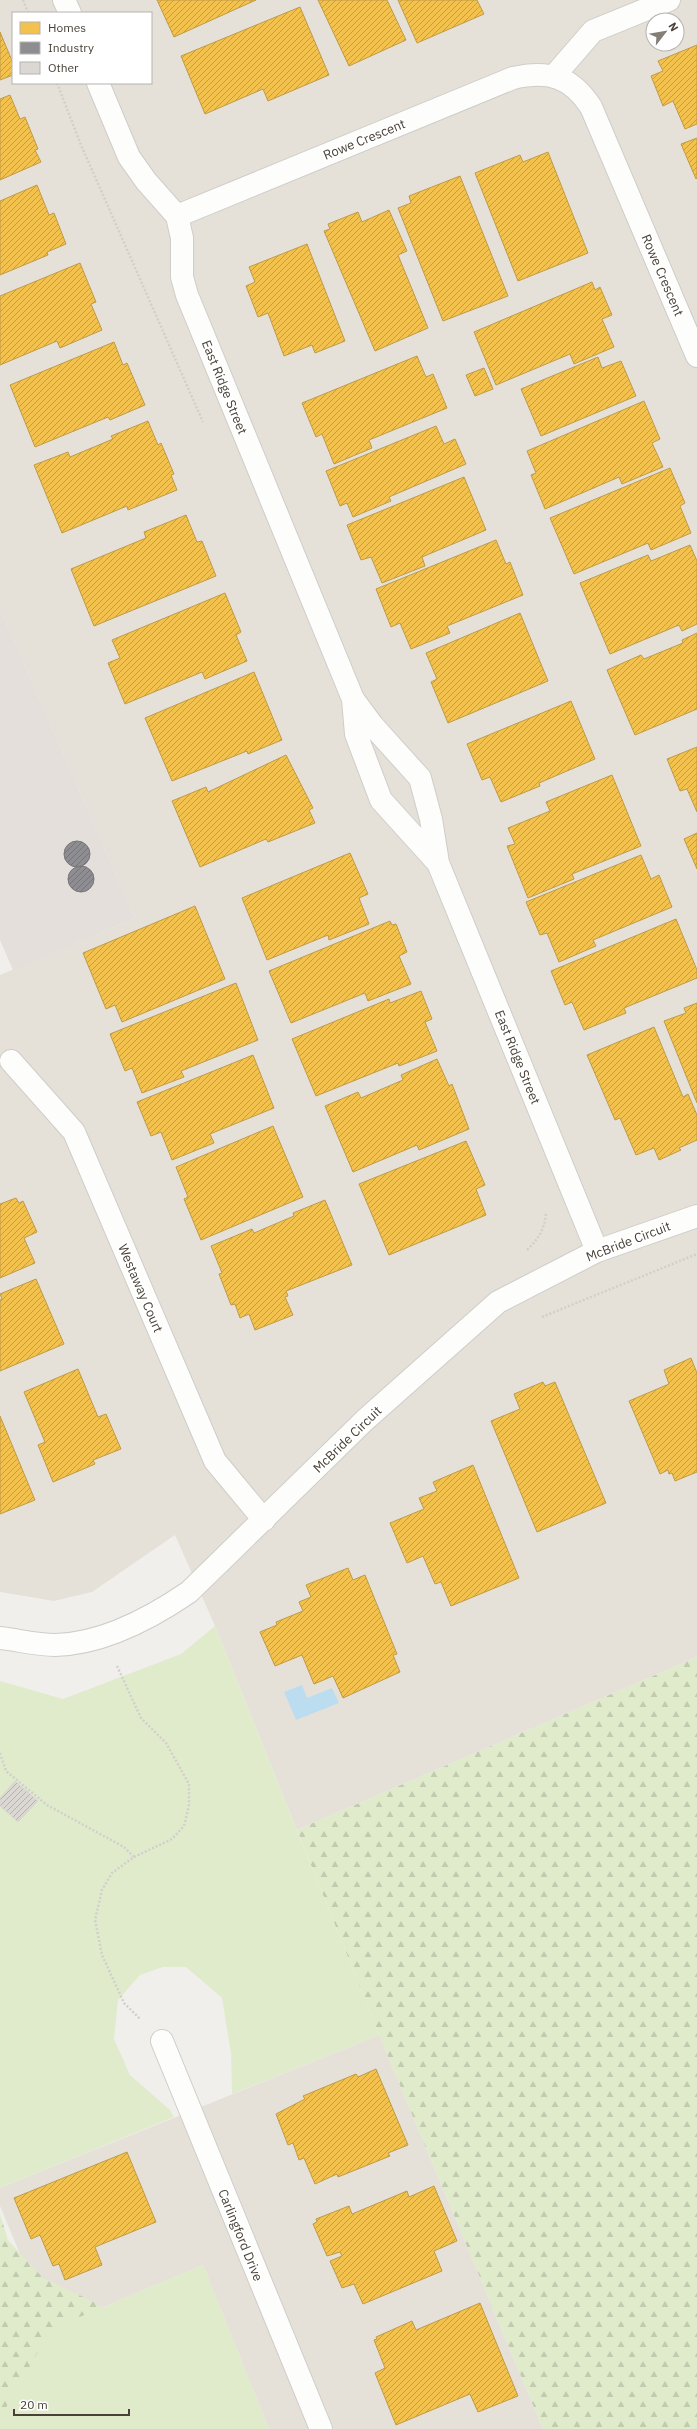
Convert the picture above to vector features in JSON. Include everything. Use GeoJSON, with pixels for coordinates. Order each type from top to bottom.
{"type":"FeatureCollection","features":[{"type":"Feature","properties":{"kind":"street"},"geometry":{"type":"LineString","coordinates":[[64,0],[70,12]]}},
{"type":"Feature","properties":{"kind":"street"},"geometry":{"type":"LineString","coordinates":[[554,76],[593,31],[669,0]]}},
{"type":"Feature","properties":{"kind":"street","name":"Rowe Crescent"},"geometry":{"type":"LineString","coordinates":[[177,216],[512,78],[534,73],[554,76],[570,84],[582,94],[591,107],[697,356]]}},
{"type":"Feature","properties":{"kind":"street","name":"East Ridge Street"},"geometry":{"type":"LineString","coordinates":[[98,84],[130,157],[146,181],[177,216],[182,238],[182,277],[186,295],[353,698],[373,726],[420,778],[431,819],[438,863],[597,1251]]}},
{"type":"Feature","properties":{"kind":"street","name":"East Ridge Street"},"geometry":{"type":"LineString","coordinates":[[353,698],[356,734],[382,800],[438,863]]}},
{"type":"Feature","properties":{"kind":"street","name":"Westaway Court"},"geometry":{"type":"LineString","coordinates":[[11,1061],[74,1132],[215,1461],[264,1520]]}},
{"type":"Feature","properties":{"kind":"street","name":"McBride Circuit"},"geometry":{"type":"LineString","coordinates":[[0,1638],[55,1645],[104,1635],[155,1615],[189,1592],[365,1420],[498,1302],[597,1251],[697,1216]]}},
{"type":"Feature","properties":{"kind":"street","name":"Carlingford Drive"},"geometry":{"type":"LineString","coordinates":[[162,2041],[321,2429]]}},
{"type":"Feature","properties":{"kind":"path"},"geometry":{"type":"LineString","coordinates":[[23,0],[28,12]]}},
{"type":"Feature","properties":{"kind":"path"},"geometry":{"type":"LineString","coordinates":[[104,1635],[141,1718],[166,1743],[189,1784],[189,1805],[184,1826],[172,1839],[134,1856],[112,1873],[102,1890],[96,1920],[102,1955],[124,2003],[162,2041]]}},
{"type":"Feature","properties":{"kind":"path"},"geometry":{"type":"LineString","coordinates":[[0,1753],[6,1771],[48,1805],[114,1842],[134,1856]]}},
{"type":"Feature","properties":{"kind":"shaded area"},"geometry":{"type":"Polygon","coordinates":[[[0,0],[697,0],[697,1657],[297,1830],[215,1626],[175,1535],[92,1592],[54,1601],[0,1592],[0,975],[135,918],[0,609],[0,0]]]}},
{"type":"Feature","properties":{"kind":"shaded area"},"geometry":{"type":"Polygon","coordinates":[[[0,609],[135,918],[13,970],[0,940],[0,609]]]}},
{"type":"Feature","properties":{"kind":"shaded area"},"geometry":{"type":"Polygon","coordinates":[[[379,2035],[543,2429],[269,2429],[203,2265],[51,2329],[0,2206],[0,2188],[379,2035]]]}},
{"type":"Feature","properties":{"kind":"green space"},"geometry":{"type":"Polygon","coordinates":[[[215,1626],[379,2035],[232,2094],[231,2054],[222,1998],[186,1967],[163,1967],[140,1975],[118,2000],[114,2039],[130,2075],[170,2110],[174,2117],[0,2188],[0,1681],[63,1699],[181,1654],[215,1626]]]}},
{"type":"Feature","properties":{"kind":"green space"},"geometry":{"type":"Polygon","coordinates":[[[697,1657],[697,2429],[543,2429],[379,2035],[297,1830],[697,1657]]]}},
{"type":"Feature","properties":{"kind":"green space"},"geometry":{"type":"Polygon","coordinates":[[[0,2214],[8,2240],[43,2278],[92,2301],[119,2321],[0,2429],[0,2214]]]}},
{"type":"Feature","properties":{"kind":"green space"},"geometry":{"type":"Polygon","coordinates":[[[203,2265],[269,2429],[0,2429],[0,2418],[51,2329],[203,2265]]]}},
{"type":"Feature","properties":{"kind":"water"},"geometry":{"type":"Polygon","coordinates":[[[302,1685],[307,1698],[332,1688],[339,1703],[296,1720],[284,1692],[302,1685]]]}},
{"type":"Feature","properties":{"kind":"building: Homes"},"geometry":{"type":"Polygon","coordinates":[[[157,0],[256,0],[174,37],[157,0]]]}},
{"type":"Feature","properties":{"kind":"building: Homes"},"geometry":{"type":"Polygon","coordinates":[[[318,0],[387,0],[406,40],[349,66],[318,0]]]}},
{"type":"Feature","properties":{"kind":"building: Homes"},"geometry":{"type":"Polygon","coordinates":[[[398,0],[477,0],[484,14],[417,43],[398,0]]]}},
{"type":"Feature","properties":{"kind":"building: Homes"},"geometry":{"type":"Polygon","coordinates":[[[300,7],[329,75],[268,101],[263,89],[205,114],[181,56],[300,7]]]}},
{"type":"Feature","properties":{"kind":"building: Homes"},"geometry":{"type":"Polygon","coordinates":[[[0,32],[12,61],[12,75],[0,80],[0,32]]]}},
{"type":"Feature","properties":{"kind":"building: Homes"},"geometry":{"type":"Polygon","coordinates":[[[697,45],[697,124],[685,129],[673,101],[663,106],[651,76],[663,71],[658,61],[680,52],[685,52],[685,50],[697,45]]]}},
{"type":"Feature","properties":{"kind":"building: Homes"},"geometry":{"type":"Polygon","coordinates":[[[10,95],[20,119],[25,117],[38,149],[35,150],[41,162],[0,180],[0,99],[10,95]]]}},
{"type":"Feature","properties":{"kind":"building: Homes"},"geometry":{"type":"Polygon","coordinates":[[[697,138],[697,178],[696,179],[681,144],[697,138]]]}},
{"type":"Feature","properties":{"kind":"building: Homes"},"geometry":{"type":"Polygon","coordinates":[[[548,152],[588,253],[518,281],[475,173],[520,155],[523,162],[548,152]]]}},
{"type":"Feature","properties":{"kind":"building: Homes"},"geometry":{"type":"Polygon","coordinates":[[[460,176],[508,296],[443,321],[398,208],[411,203],[409,196],[460,176]]]}},
{"type":"Feature","properties":{"kind":"building: Homes"},"geometry":{"type":"Polygon","coordinates":[[[37,185],[49,215],[54,213],[66,244],[47,252],[48,255],[0,275],[0,201],[37,185]]]}},
{"type":"Feature","properties":{"kind":"building: Homes"},"geometry":{"type":"Polygon","coordinates":[[[389,210],[407,251],[398,255],[428,328],[375,351],[324,231],[330,229],[328,224],[358,212],[362,222],[389,210]]]}},
{"type":"Feature","properties":{"kind":"building: Homes"},"geometry":{"type":"Polygon","coordinates":[[[307,244],[345,341],[315,353],[312,345],[284,356],[268,313],[258,317],[246,286],[255,282],[249,267],[307,244]]]}},
{"type":"Feature","properties":{"kind":"building: Homes"},"geometry":{"type":"Polygon","coordinates":[[[80,263],[96,302],[91,304],[102,330],[60,348],[57,341],[0,365],[0,296],[80,263]]]}},
{"type":"Feature","properties":{"kind":"building: Homes"},"geometry":{"type":"Polygon","coordinates":[[[592,282],[595,290],[600,287],[612,315],[602,319],[614,347],[574,364],[570,354],[496,385],[474,332],[592,282]]]}},
{"type":"Feature","properties":{"kind":"building: Homes"},"geometry":{"type":"Polygon","coordinates":[[[114,342],[123,365],[127,363],[145,405],[110,420],[108,417],[35,447],[10,385],[114,342]]]}},
{"type":"Feature","properties":{"kind":"building: Homes"},"geometry":{"type":"Polygon","coordinates":[[[417,356],[426,377],[433,374],[447,408],[369,440],[372,448],[334,464],[322,434],[316,437],[302,403],[417,356]]]}},
{"type":"Feature","properties":{"kind":"building: Homes"},"geometry":{"type":"Polygon","coordinates":[[[598,357],[602,368],[621,361],[636,396],[541,436],[521,389],[598,357]]]}},
{"type":"Feature","properties":{"kind":"building: Homes"},"geometry":{"type":"Polygon","coordinates":[[[484,368],[493,389],[475,396],[466,375],[484,368]]]}},
{"type":"Feature","properties":{"kind":"building: Homes"},"geometry":{"type":"Polygon","coordinates":[[[644,401],[660,439],[652,443],[663,467],[622,484],[619,477],[545,509],[531,475],[536,473],[527,451],[644,401]]]}},
{"type":"Feature","properties":{"kind":"building: Homes"},"geometry":{"type":"Polygon","coordinates":[[[148,421],[158,445],[161,443],[174,474],[171,475],[177,490],[128,510],[127,506],[62,533],[34,465],[68,452],[70,457],[113,439],[111,436],[148,421]]]}},
{"type":"Feature","properties":{"kind":"building: Homes"},"geometry":{"type":"Polygon","coordinates":[[[436,426],[444,444],[455,439],[466,464],[389,497],[391,501],[353,517],[347,503],[340,506],[326,471],[436,426]]]}},
{"type":"Feature","properties":{"kind":"building: Homes"},"geometry":{"type":"Polygon","coordinates":[[[670,468],[685,503],[680,506],[691,533],[651,550],[648,543],[574,574],[550,518],[670,468]]]}},
{"type":"Feature","properties":{"kind":"building: Homes"},"geometry":{"type":"Polygon","coordinates":[[[464,477],[486,530],[422,557],[425,566],[382,583],[371,557],[361,560],[347,525],[464,477]]]}},
{"type":"Feature","properties":{"kind":"building: Homes"},"geometry":{"type":"Polygon","coordinates":[[[186,515],[197,542],[202,541],[216,576],[94,626],[71,569],[146,538],[144,532],[186,515]]]}},
{"type":"Feature","properties":{"kind":"building: Homes"},"geometry":{"type":"Polygon","coordinates":[[[496,540],[506,564],[510,562],[523,595],[447,626],[450,633],[411,649],[400,623],[391,627],[376,589],[496,540]]]}},
{"type":"Feature","properties":{"kind":"building: Homes"},"geometry":{"type":"Polygon","coordinates":[[[690,545],[697,561],[697,624],[682,631],[679,625],[610,654],[580,583],[648,555],[651,561],[690,545]]]}},
{"type":"Feature","properties":{"kind":"building: Homes"},"geometry":{"type":"Polygon","coordinates":[[[225,593],[241,632],[236,635],[247,661],[205,679],[202,672],[125,704],[108,663],[120,658],[112,640],[225,593]]]}},
{"type":"Feature","properties":{"kind":"building: Homes"},"geometry":{"type":"Polygon","coordinates":[[[520,613],[548,681],[448,723],[431,682],[437,679],[426,653],[520,613]]]}},
{"type":"Feature","properties":{"kind":"building: Homes"},"geometry":{"type":"Polygon","coordinates":[[[697,633],[697,709],[635,735],[607,670],[641,655],[644,659],[683,643],[682,640],[697,633]]]}},
{"type":"Feature","properties":{"kind":"building: Homes"},"geometry":{"type":"Polygon","coordinates":[[[254,672],[282,740],[248,754],[247,751],[172,781],[145,718],[254,672]]]}},
{"type":"Feature","properties":{"kind":"building: Homes"},"geometry":{"type":"Polygon","coordinates":[[[571,701],[595,759],[539,783],[540,786],[501,802],[490,777],[482,780],[467,744],[571,701]]]}},
{"type":"Feature","properties":{"kind":"building: Homes"},"geometry":{"type":"Polygon","coordinates":[[[697,747],[697,812],[687,789],[680,791],[667,759],[697,747]]]}},
{"type":"Feature","properties":{"kind":"building: Homes"},"geometry":{"type":"Polygon","coordinates":[[[286,755],[313,808],[309,810],[315,823],[268,842],[266,839],[200,867],[172,801],[206,787],[208,792],[286,755]]]}},
{"type":"Feature","properties":{"kind":"building: Homes"},"geometry":{"type":"Polygon","coordinates":[[[612,775],[641,846],[572,874],[574,879],[528,898],[507,846],[515,844],[508,828],[550,811],[546,802],[612,775]]]}},
{"type":"Feature","properties":{"kind":"building: Homes"},"geometry":{"type":"Polygon","coordinates":[[[697,833],[697,869],[684,839],[697,833]]]}},
{"type":"Feature","properties":{"kind":"building: Homes"},"geometry":{"type":"Polygon","coordinates":[[[350,853],[368,894],[359,898],[369,924],[329,940],[328,935],[267,960],[242,898],[350,853]]]}},
{"type":"Feature","properties":{"kind":"building: Homes"},"geometry":{"type":"Polygon","coordinates":[[[641,855],[651,879],[659,875],[672,907],[593,940],[596,946],[559,962],[547,933],[540,935],[526,902],[641,855]]]}},
{"type":"Feature","properties":{"kind":"building: Homes"},"geometry":{"type":"Polygon","coordinates":[[[195,906],[225,979],[122,1022],[115,1005],[106,1009],[83,953],[195,906]]]}},
{"type":"Feature","properties":{"kind":"building: Homes"},"geometry":{"type":"Polygon","coordinates":[[[676,919],[697,970],[697,978],[624,1008],[626,1013],[584,1030],[572,1002],[565,1005],[551,971],[676,919]]]}},
{"type":"Feature","properties":{"kind":"building: Homes"},"geometry":{"type":"Polygon","coordinates":[[[390,921],[392,925],[396,924],[407,952],[399,956],[411,984],[368,1001],[365,993],[291,1023],[269,971],[390,921]]]}},
{"type":"Feature","properties":{"kind":"building: Homes"},"geometry":{"type":"Polygon","coordinates":[[[236,983],[258,1040],[181,1071],[184,1077],[142,1093],[132,1068],[125,1071],[110,1034],[236,983]]]}},
{"type":"Feature","properties":{"kind":"building: Homes"},"geometry":{"type":"Polygon","coordinates":[[[421,991],[432,1019],[425,1022],[437,1051],[399,1066],[398,1063],[316,1096],[292,1039],[389,999],[390,1003],[421,991]]]}},
{"type":"Feature","properties":{"kind":"building: Homes"},"geometry":{"type":"Polygon","coordinates":[[[697,1003],[697,1103],[664,1021],[686,1013],[684,1008],[697,1003]]]}},
{"type":"Feature","properties":{"kind":"building: Homes"},"geometry":{"type":"Polygon","coordinates":[[[654,1027],[683,1097],[688,1094],[697,1115],[697,1140],[679,1148],[681,1150],[659,1160],[654,1148],[636,1155],[620,1118],[615,1120],[587,1055],[654,1027]]]}},
{"type":"Feature","properties":{"kind":"building: Homes"},"geometry":{"type":"Polygon","coordinates":[[[253,1055],[274,1108],[210,1134],[214,1143],[172,1160],[161,1132],[151,1136],[137,1102],[253,1055]]]}},
{"type":"Feature","properties":{"kind":"building: Homes"},"geometry":{"type":"Polygon","coordinates":[[[437,1059],[449,1086],[452,1084],[469,1129],[419,1150],[417,1145],[353,1172],[325,1106],[358,1092],[361,1098],[403,1080],[401,1075],[437,1059]]]}},
{"type":"Feature","properties":{"kind":"building: Homes"},"geometry":{"type":"Polygon","coordinates":[[[273,1126],[303,1197],[201,1240],[184,1199],[188,1197],[176,1167],[273,1126]]]}},
{"type":"Feature","properties":{"kind":"building: Homes"},"geometry":{"type":"Polygon","coordinates":[[[466,1141],[485,1185],[476,1189],[486,1215],[389,1255],[359,1184],[466,1141]]]}},
{"type":"Feature","properties":{"kind":"building: Homes"},"geometry":{"type":"Polygon","coordinates":[[[16,1198],[19,1203],[23,1201],[37,1232],[24,1238],[35,1263],[0,1278],[0,1204],[16,1198]]]}},
{"type":"Feature","properties":{"kind":"building: Homes"},"geometry":{"type":"Polygon","coordinates":[[[325,1200],[352,1265],[286,1291],[288,1296],[285,1297],[293,1315],[255,1330],[249,1314],[240,1318],[235,1304],[231,1305],[219,1274],[222,1273],[211,1246],[252,1229],[254,1233],[294,1216],[293,1213],[325,1200]]]}},
{"type":"Feature","properties":{"kind":"building: Homes"},"geometry":{"type":"Polygon","coordinates":[[[36,1279],[64,1344],[0,1371],[0,1300],[2,1299],[0,1294],[36,1279]]]}},
{"type":"Feature","properties":{"kind":"building: Homes"},"geometry":{"type":"Polygon","coordinates":[[[691,1358],[697,1373],[697,1472],[675,1481],[672,1473],[669,1474],[668,1470],[660,1474],[629,1401],[669,1384],[664,1370],[691,1358]]]}},
{"type":"Feature","properties":{"kind":"building: Homes"},"geometry":{"type":"Polygon","coordinates":[[[78,1369],[98,1417],[106,1414],[121,1449],[93,1460],[95,1464],[53,1482],[38,1445],[45,1442],[24,1392],[78,1369]]]}},
{"type":"Feature","properties":{"kind":"building: Homes"},"geometry":{"type":"Polygon","coordinates":[[[543,1382],[545,1386],[555,1382],[606,1503],[537,1532],[491,1421],[520,1409],[514,1394],[543,1382]]]}},
{"type":"Feature","properties":{"kind":"building: Homes"},"geometry":{"type":"Polygon","coordinates":[[[0,1416],[35,1500],[0,1514],[0,1416]]]}},
{"type":"Feature","properties":{"kind":"building: Homes"},"geometry":{"type":"Polygon","coordinates":[[[473,1465],[519,1578],[451,1606],[441,1582],[435,1584],[423,1556],[407,1563],[390,1523],[424,1509],[419,1498],[437,1491],[433,1482],[473,1465]]]}},
{"type":"Feature","properties":{"kind":"building: Homes"},"geometry":{"type":"Polygon","coordinates":[[[348,1568],[353,1580],[365,1575],[397,1654],[393,1655],[400,1672],[343,1698],[333,1676],[314,1684],[302,1655],[275,1666],[260,1632],[277,1625],[276,1622],[303,1611],[299,1602],[311,1597],[306,1585],[348,1568]]]}},
{"type":"Feature","properties":{"kind":"building: Homes"},"geometry":{"type":"Polygon","coordinates":[[[376,2069],[408,2145],[388,2153],[390,2156],[338,2177],[337,2174],[315,2184],[304,2158],[299,2160],[293,2143],[288,2145],[276,2114],[305,2099],[303,2096],[356,2074],[358,2077],[376,2069]]]}},
{"type":"Feature","properties":{"kind":"building: Homes"},"geometry":{"type":"Polygon","coordinates":[[[127,2152],[156,2222],[95,2247],[102,2265],[65,2280],[59,2264],[53,2266],[40,2235],[31,2239],[14,2198],[127,2152]]]}},
{"type":"Feature","properties":{"kind":"building: Homes"},"geometry":{"type":"Polygon","coordinates":[[[434,2186],[457,2241],[434,2251],[442,2271],[363,2304],[354,2284],[342,2288],[330,2261],[342,2256],[340,2252],[327,2256],[313,2224],[317,2222],[316,2219],[349,2206],[352,2214],[407,2191],[409,2197],[434,2186]]]}},
{"type":"Feature","properties":{"kind":"building: Homes"},"geometry":{"type":"Polygon","coordinates":[[[480,2303],[518,2396],[478,2412],[470,2394],[396,2425],[375,2373],[385,2368],[374,2340],[377,2339],[376,2337],[412,2321],[416,2330],[480,2303]]]}},
{"type":"Feature","properties":{"kind":"building: Industry"},"geometry":{"type":"Polygon","coordinates":[[[77,841],[86,845],[90,854],[86,863],[77,867],[68,863],[64,854],[68,845],[77,841]]]}},
{"type":"Feature","properties":{"kind":"building: Industry"},"geometry":{"type":"Polygon","coordinates":[[[81,866],[90,870],[94,879],[90,888],[81,892],[72,888],[68,879],[72,870],[81,866]]]}},
{"type":"Feature","properties":{"kind":"building: Other"},"geometry":{"type":"Polygon","coordinates":[[[15,1781],[38,1801],[18,1822],[0,1806],[0,1798],[15,1781]]]}}]}
